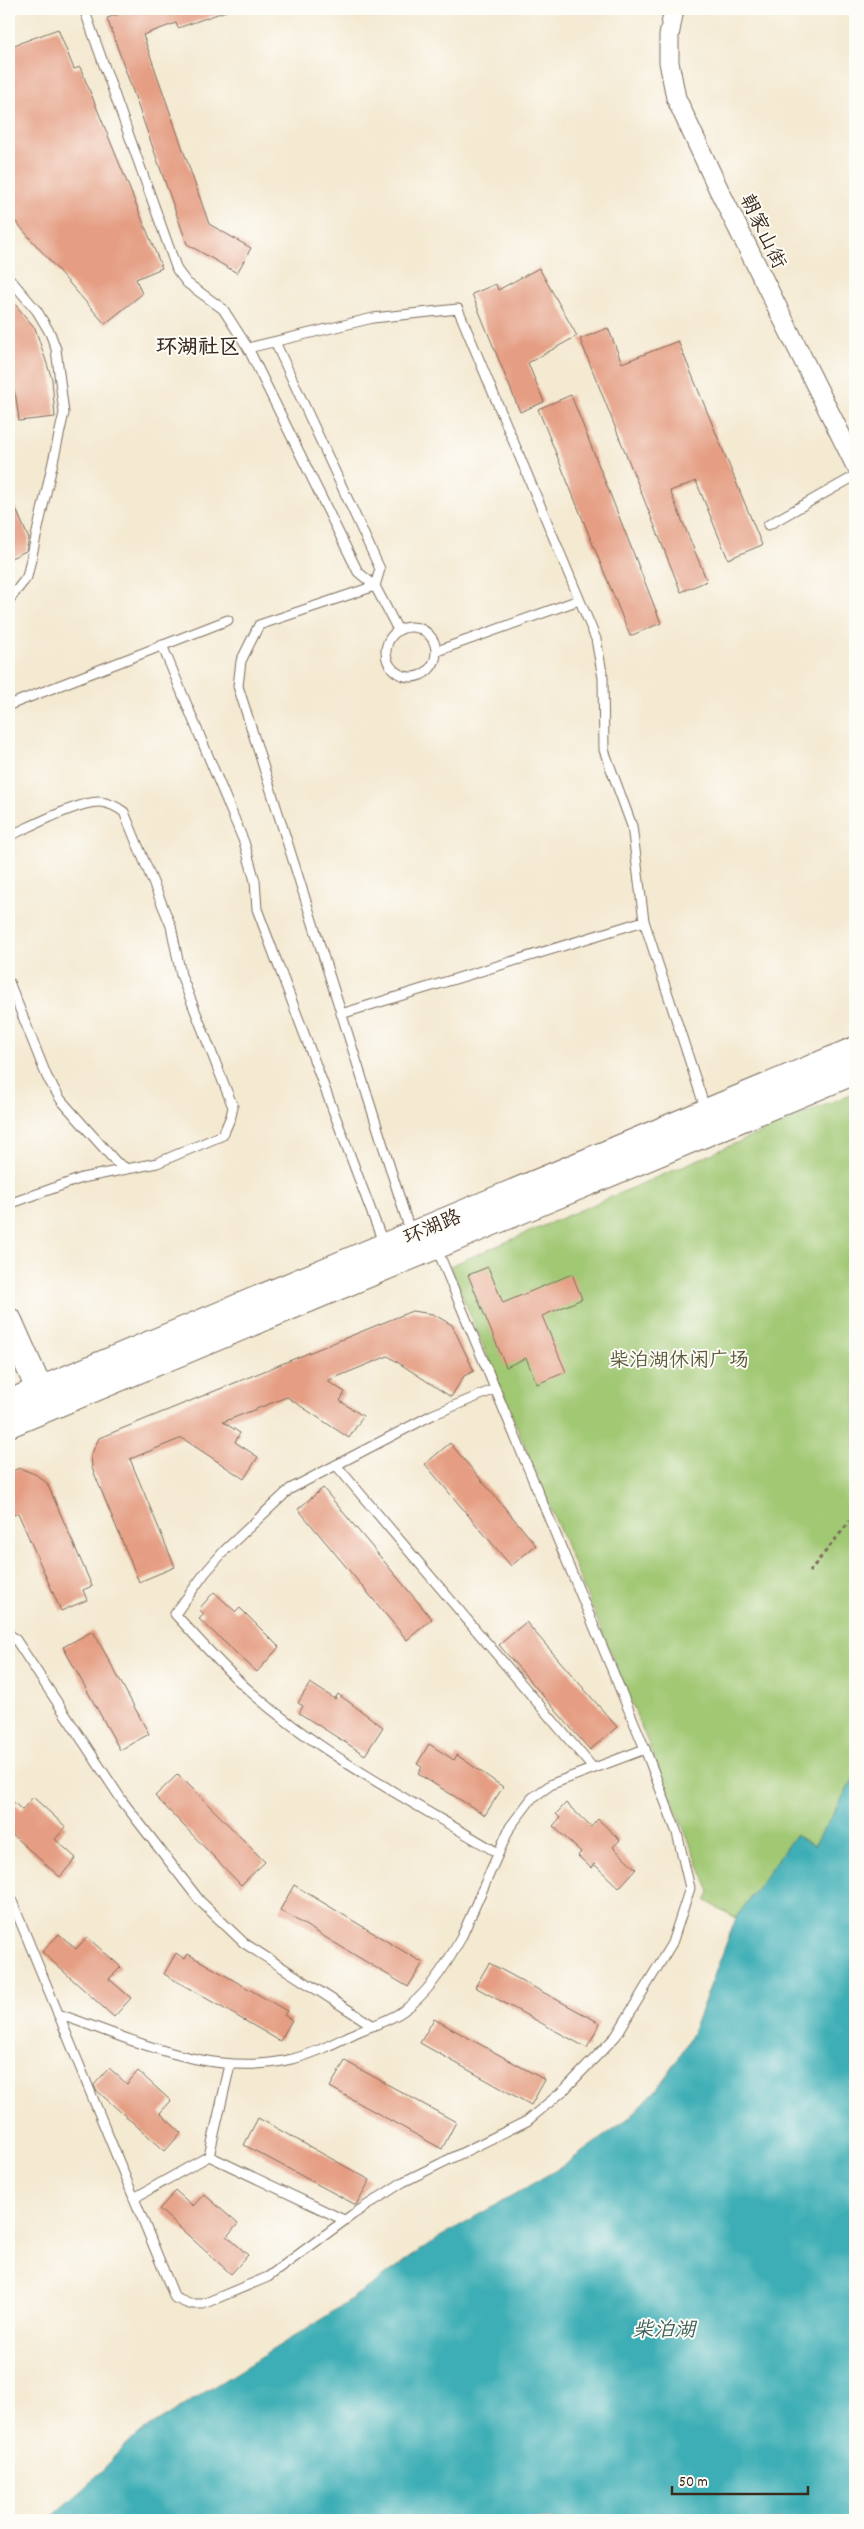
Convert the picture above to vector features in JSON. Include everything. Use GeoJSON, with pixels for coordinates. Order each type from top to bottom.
{"type":"FeatureCollection","features":[{"type":"Feature","properties":{"kind":"street","name":"朝家山街"},"geometry":{"type":"LineString","coordinates":[[674,9],[669,36],[669,62],[676,98],[718,188],[855,464]]}},
{"type":"Feature","properties":{"kind":"street","name":"环湖路"},"geometry":{"type":"LineString","coordinates":[[9,1424],[44,1399],[384,1246],[421,1244],[706,1112],[855,1050]]}},
{"type":"Feature","properties":{"kind":"street","name":"环湖路"},"geometry":{"type":"LineString","coordinates":[[9,1403],[44,1399],[421,1244],[855,1071]]}},
{"type":"Feature","properties":{"kind":"street"},"geometry":{"type":"LineString","coordinates":[[9,1321],[44,1399]]}},
{"type":"Feature","properties":{"kind":"lane"},"geometry":{"type":"LineString","coordinates":[[84,9],[177,270],[187,283],[223,309],[248,348],[358,572],[375,586],[398,630]]}},
{"type":"Feature","properties":{"kind":"lane"},"geometry":{"type":"LineString","coordinates":[[9,278],[37,311],[50,333],[56,349],[64,413],[27,578],[9,600]]}},
{"type":"Feature","properties":{"kind":"lane"},"geometry":{"type":"LineString","coordinates":[[248,348],[373,318],[458,309],[596,639],[601,659],[604,750],[632,826],[644,921],[706,1112]]}},
{"type":"Feature","properties":{"kind":"lane"},"geometry":{"type":"LineString","coordinates":[[275,342],[380,569],[375,586]]}},
{"type":"Feature","properties":{"kind":"lane"},"geometry":{"type":"LineString","coordinates":[[768,525],[855,476]]}},
{"type":"Feature","properties":{"kind":"lane"},"geometry":{"type":"LineString","coordinates":[[9,1894],[175,2298],[189,2304],[203,2304],[268,2277],[344,2220],[404,2182],[527,2121],[564,2090],[616,2036],[672,1942],[690,1888],[677,1833],[645,1749],[495,1389],[421,1244],[341,1014],[238,686],[243,655],[259,625],[375,586]]}},
{"type":"Feature","properties":{"kind":"lane"},"geometry":{"type":"LineString","coordinates":[[437,651],[579,600]]}},
{"type":"Feature","properties":{"kind":"lane"},"geometry":{"type":"LineString","coordinates":[[9,705],[228,620]]}},
{"type":"Feature","properties":{"kind":"lane"},"geometry":{"type":"LineString","coordinates":[[412,626],[420,628],[432,637],[437,651],[433,666],[416,677],[402,676],[391,668],[386,655],[388,641],[398,630],[412,626]]}},
{"type":"Feature","properties":{"kind":"lane"},"geometry":{"type":"LineString","coordinates":[[162,645],[244,842],[255,881],[257,909],[384,1246]]}},
{"type":"Feature","properties":{"kind":"lane"},"geometry":{"type":"LineString","coordinates":[[9,836],[78,807],[98,802],[114,804],[124,812],[171,926],[181,975],[233,1107],[232,1116],[223,1135],[157,1162],[82,1178],[9,1204]]}},
{"type":"Feature","properties":{"kind":"lane"},"geometry":{"type":"LineString","coordinates":[[341,1014],[644,921]]}},
{"type":"Feature","properties":{"kind":"lane"},"geometry":{"type":"LineString","coordinates":[[9,982],[47,1078],[61,1100],[116,1162],[126,1168]]}},
{"type":"Feature","properties":{"kind":"lane"},"geometry":{"type":"LineString","coordinates":[[495,1389],[432,1415],[290,1489],[205,1573],[176,1614],[221,1665],[287,1721],[358,1770],[498,1852]]}},
{"type":"Feature","properties":{"kind":"lane"},"geometry":{"type":"LineString","coordinates":[[336,1464],[593,1768]]}},
{"type":"Feature","properties":{"kind":"lane"},"geometry":{"type":"LineString","coordinates":[[9,1634],[16,1640],[123,1802],[200,1902],[244,1943],[372,2025]]}},
{"type":"Feature","properties":{"kind":"lane"},"geometry":{"type":"LineString","coordinates":[[58,2014],[185,2057],[230,2065],[273,2063],[313,2053],[403,2011],[440,1972],[461,1938],[510,1827],[532,1798],[552,1784],[645,1749]]}},
{"type":"Feature","properties":{"kind":"lane"},"geometry":{"type":"LineString","coordinates":[[134,2198],[209,2156],[230,2065]]}},
{"type":"Feature","properties":{"kind":"lane"},"geometry":{"type":"LineString","coordinates":[[209,2156],[344,2220]]}},
{"type":"Feature","properties":{"kind":"path"},"geometry":{"type":"LineString","coordinates":[[809,1572],[855,1515]]}},
{"type":"Feature","properties":{"kind":"green space","name":"柴泊湖休闲广场"},"geometry":{"type":"Polygon","coordinates":[[[855,1092],[855,1776],[814,1846],[795,1835],[736,1918],[706,1901],[710,1892],[450,1266],[855,1092]]]}},
{"type":"Feature","properties":{"kind":"water","name":"柴泊湖"},"geometry":{"type":"Polygon","coordinates":[[[855,1776],[855,2520],[48,2520],[85,2488],[135,2436],[328,2315],[440,2237],[563,2166],[630,2117],[657,2089],[682,2053],[693,2031],[736,1918],[795,1835],[814,1846],[855,1776]]]}},
{"type":"Feature","properties":{"kind":"building"},"geometry":{"type":"Polygon","coordinates":[[[135,9],[225,9],[226,11],[178,28],[176,23],[143,35],[209,224],[251,248],[237,273],[187,244],[107,18],[135,9]]]}},
{"type":"Feature","properties":{"kind":"building"},"geometry":{"type":"Polygon","coordinates":[[[58,29],[74,69],[80,67],[162,268],[136,279],[142,294],[105,324],[9,214],[9,47],[58,29]]]}},
{"type":"Feature","properties":{"kind":"building"},"geometry":{"type":"Polygon","coordinates":[[[539,268],[577,336],[528,363],[544,402],[520,412],[472,294],[496,284],[498,290],[539,268]]]}},
{"type":"Feature","properties":{"kind":"building"},"geometry":{"type":"Polygon","coordinates":[[[9,297],[35,328],[52,379],[55,417],[19,421],[16,398],[9,372],[9,297]]]}},
{"type":"Feature","properties":{"kind":"building"},"geometry":{"type":"Polygon","coordinates":[[[608,328],[622,363],[678,341],[762,545],[728,559],[696,481],[670,491],[707,581],[681,592],[580,339],[608,328]]]}},
{"type":"Feature","properties":{"kind":"building"},"geometry":{"type":"Polygon","coordinates":[[[571,395],[661,623],[630,636],[538,409],[571,395]]]}},
{"type":"Feature","properties":{"kind":"building"},"geometry":{"type":"Polygon","coordinates":[[[9,493],[29,539],[26,551],[9,559],[9,493]]]}},
{"type":"Feature","properties":{"kind":"building"},"geometry":{"type":"Polygon","coordinates":[[[488,1267],[503,1303],[572,1274],[582,1299],[542,1316],[566,1372],[537,1384],[526,1358],[506,1367],[468,1275],[488,1267]]]}},
{"type":"Feature","properties":{"kind":"building"},"geometry":{"type":"Polygon","coordinates":[[[412,1311],[433,1314],[452,1325],[474,1371],[464,1376],[451,1397],[388,1356],[327,1381],[345,1392],[340,1401],[363,1416],[349,1438],[287,1397],[223,1422],[240,1433],[235,1442],[258,1457],[244,1479],[182,1438],[130,1459],[175,1567],[139,1582],[92,1468],[91,1455],[99,1438],[412,1311]]]}},
{"type":"Feature","properties":{"kind":"building"},"geometry":{"type":"Polygon","coordinates":[[[450,1443],[536,1545],[511,1566],[425,1464],[450,1443]]]}},
{"type":"Feature","properties":{"kind":"building"},"geometry":{"type":"Polygon","coordinates":[[[19,1468],[35,1474],[47,1483],[92,1586],[83,1590],[87,1600],[61,1611],[18,1513],[9,1517],[9,1473],[19,1468]]]}},
{"type":"Feature","properties":{"kind":"building"},"geometry":{"type":"Polygon","coordinates":[[[323,1488],[432,1619],[407,1640],[298,1509],[323,1488]]]}},
{"type":"Feature","properties":{"kind":"building"},"geometry":{"type":"Polygon","coordinates":[[[214,1592],[236,1612],[240,1608],[279,1647],[257,1672],[199,1619],[204,1614],[199,1609],[214,1592]]]}},
{"type":"Feature","properties":{"kind":"building"},"geometry":{"type":"Polygon","coordinates":[[[526,1622],[617,1727],[590,1750],[499,1645],[526,1622]]]}},
{"type":"Feature","properties":{"kind":"building"},"geometry":{"type":"Polygon","coordinates":[[[93,1631],[149,1734],[120,1750],[63,1647],[93,1631]]]}},
{"type":"Feature","properties":{"kind":"building"},"geometry":{"type":"Polygon","coordinates":[[[310,1683],[335,1699],[338,1694],[383,1727],[365,1755],[299,1713],[303,1706],[298,1703],[310,1683]]]}},
{"type":"Feature","properties":{"kind":"building"},"geometry":{"type":"Polygon","coordinates":[[[429,1744],[454,1760],[457,1755],[503,1787],[485,1815],[418,1774],[422,1767],[417,1764],[429,1744]]]}},
{"type":"Feature","properties":{"kind":"building"},"geometry":{"type":"Polygon","coordinates":[[[178,1774],[265,1862],[241,1885],[155,1796],[178,1774]]]}},
{"type":"Feature","properties":{"kind":"building"},"geometry":{"type":"Polygon","coordinates":[[[33,1797],[66,1827],[55,1839],[76,1858],[60,1877],[9,1832],[9,1798],[22,1810],[33,1797]]]}},
{"type":"Feature","properties":{"kind":"building"},"geometry":{"type":"Polygon","coordinates":[[[566,1803],[591,1827],[598,1819],[620,1840],[613,1847],[636,1869],[619,1888],[594,1864],[591,1868],[578,1856],[581,1852],[553,1826],[560,1818],[556,1814],[566,1803]]]}},
{"type":"Feature","properties":{"kind":"building"},"geometry":{"type":"Polygon","coordinates":[[[294,1885],[423,1963],[408,1987],[280,1910],[294,1885]]]}},
{"type":"Feature","properties":{"kind":"building"},"geometry":{"type":"Polygon","coordinates":[[[59,1934],[76,1949],[87,1937],[121,1967],[109,1979],[131,1998],[114,2017],[42,1952],[59,1934]]]}},
{"type":"Feature","properties":{"kind":"building"},"geometry":{"type":"Polygon","coordinates":[[[176,1953],[185,1959],[188,1954],[287,2011],[284,2015],[292,2020],[280,2041],[164,1974],[176,1953]]]}},
{"type":"Feature","properties":{"kind":"building"},"geometry":{"type":"Polygon","coordinates":[[[489,1963],[600,2023],[587,2048],[475,1987],[489,1963]]]}},
{"type":"Feature","properties":{"kind":"building"},"geometry":{"type":"Polygon","coordinates":[[[434,2019],[545,2080],[531,2105],[420,2043],[434,2019]]]}},
{"type":"Feature","properties":{"kind":"building"},"geometry":{"type":"Polygon","coordinates":[[[345,2061],[456,2122],[442,2149],[330,2087],[345,2061]]]}},
{"type":"Feature","properties":{"kind":"building"},"geometry":{"type":"Polygon","coordinates":[[[109,2068],[127,2084],[138,2071],[171,2101],[160,2113],[181,2133],[165,2151],[96,2090],[94,2085],[109,2068]]]}},
{"type":"Feature","properties":{"kind":"building"},"geometry":{"type":"Polygon","coordinates":[[[258,2118],[370,2180],[356,2205],[244,2145],[258,2118]]]}},
{"type":"Feature","properties":{"kind":"building"},"geometry":{"type":"Polygon","coordinates":[[[176,2191],[193,2206],[204,2194],[238,2224],[227,2236],[248,2255],[231,2274],[159,2209],[176,2191]]]}},
{"type":"Feature","properties":{"kind":"district","name":"环湖社区"},"geometry":{"type":"Point","coordinates":[198,346]}}]}
